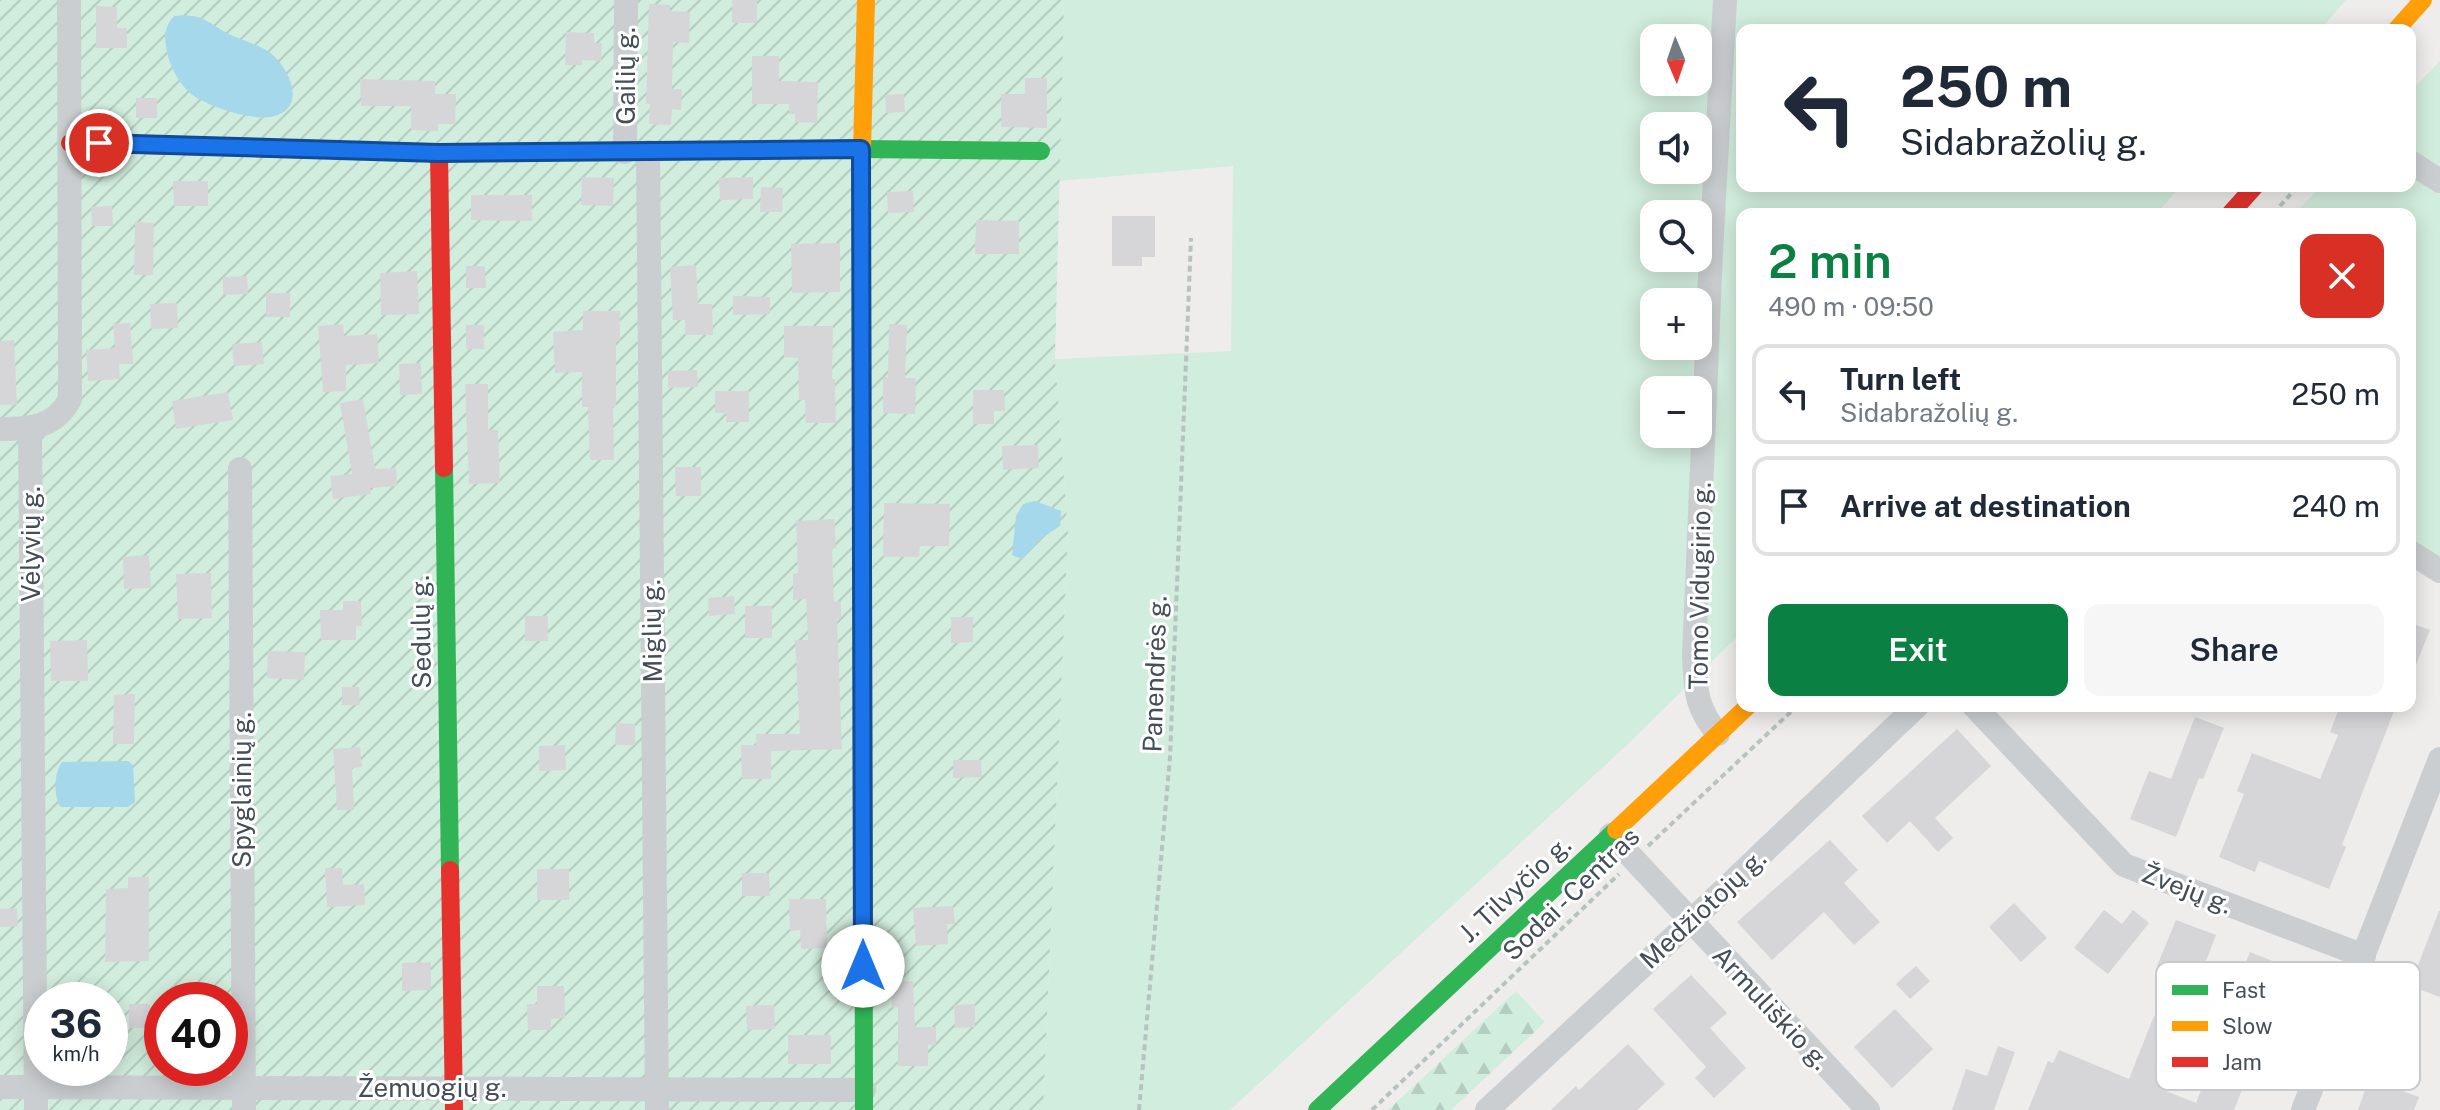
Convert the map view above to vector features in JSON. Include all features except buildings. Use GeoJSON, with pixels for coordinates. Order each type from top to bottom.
{"type":"FeatureCollection","features":[{"type":"Feature","properties":{"kind":"street"},"geometry":{"type":"LineString","coordinates":[[0,429],[30,429],[51,422],[65,410],[70,399],[69,0]]}},
{"type":"Feature","properties":{"kind":"street","name":"Gailių g."},"geometry":{"type":"LineString","coordinates":[[626,0],[636,152]]}},
{"type":"Feature","properties":{"kind":"street"},"geometry":{"type":"LineString","coordinates":[[864,1100],[861,149],[866,0]]}},
{"type":"Feature","properties":{"kind":"street","name":"Tomo Vidugirio g."},"geometry":{"type":"LineString","coordinates":[[1718,734],[1699,706],[1694,656],[1725,0]]}},
{"type":"Feature","properties":{"kind":"street"},"geometry":{"type":"LineString","coordinates":[[2401,24],[2423,0]]}},
{"type":"Feature","properties":{"kind":"street"},"geometry":{"type":"LineString","coordinates":[[70,143],[439,153],[861,149],[1041,151]]}},
{"type":"Feature","properties":{"kind":"street","name":"Miglių g."},"geometry":{"type":"LineString","coordinates":[[636,152],[657,1100]]}},
{"type":"Feature","properties":{"kind":"street","name":"Sedulų g."},"geometry":{"type":"LineString","coordinates":[[439,153],[454,1098]]}},
{"type":"Feature","properties":{"kind":"street"},"geometry":{"type":"LineString","coordinates":[[2416,166],[2440,181]]}},
{"type":"Feature","properties":{"kind":"street"},"geometry":{"type":"LineString","coordinates":[[2235,208],[2250,192]]}},
{"type":"Feature","properties":{"kind":"street","name":"Vėlyvių g."},"geometry":{"type":"LineString","coordinates":[[30,429],[36,1098]]}},
{"type":"Feature","properties":{"kind":"street","name":"Spyglainių g."},"geometry":{"type":"LineString","coordinates":[[240,469],[244,1099]]}},
{"type":"Feature","properties":{"kind":"street"},"geometry":{"type":"LineString","coordinates":[[2416,556],[2440,571]]}},
{"type":"Feature","properties":{"kind":"street","name":"J. Tilvyčio g."},"geometry":{"type":"LineString","coordinates":[[1317,1110],[1742,712]]}},
{"type":"Feature","properties":{"kind":"street","name":"Medžiotojų g."},"geometry":{"type":"LineString","coordinates":[[1487,1110],[1911,712]]}},
{"type":"Feature","properties":{"kind":"street","name":"Žvejų g."},"geometry":{"type":"LineString","coordinates":[[1980,712],[2124,865],[2364,956]]}},
{"type":"Feature","properties":{"kind":"street"},"geometry":{"type":"LineString","coordinates":[[2362,962],[2440,759]]}},
{"type":"Feature","properties":{"kind":"street","name":"Armuliškio g."},"geometry":{"type":"LineString","coordinates":[[1611,835],[1632,861],[1868,1110]]}},
{"type":"Feature","properties":{"kind":"street","name":"Žemuogių g."},"geometry":{"type":"LineString","coordinates":[[0,1087],[36,1098],[864,1100]]}},
{"type":"Feature","properties":{"kind":"street"},"geometry":{"type":"LineString","coordinates":[[2303,1110],[2311,1090]]}},
{"type":"Feature","properties":{"kind":"path"},"geometry":{"type":"LineString","coordinates":[[2278,208],[2293,192]]}},
{"type":"Feature","properties":{"kind":"path","name":"Panendrės g."},"geometry":{"type":"LineString","coordinates":[[1139,1110],[1170,757],[1191,238]]}},
{"type":"Feature","properties":{"kind":"path","name":"Sodai - Centras"},"geometry":{"type":"LineString","coordinates":[[1372,1110],[1791,712]]}},
{"type":"Feature","properties":{"kind":"green space"},"geometry":{"type":"Polygon","coordinates":[[[0,0],[1064,0],[1055,359],[1068,533],[1043,1110],[0,1110],[0,0]]]}},
{"type":"Feature","properties":{"kind":"green space"},"geometry":{"type":"Polygon","coordinates":[[[1064,0],[2346,0],[2325,24],[1736,24],[1736,192],[2176,192],[2161,208],[1736,208],[1736,638],[1626,746],[1230,1110],[1043,1110],[1068,533],[1055,359],[1231,351],[1233,166],[1058,181],[1064,0]]]}},
{"type":"Feature","properties":{"kind":"green space"},"geometry":{"type":"Polygon","coordinates":[[[2440,61],[2440,559],[2416,544],[2416,208],[2300,208],[2315,192],[2416,192],[2416,86],[2440,61]]]}},
{"type":"Feature","properties":{"kind":"green space"},"geometry":{"type":"Polygon","coordinates":[[[1516,991],[1545,1022],[1451,1110],[1388,1110],[1516,991]]]}},
{"type":"Feature","properties":{"kind":"water"},"geometry":{"type":"Polygon","coordinates":[[[174,16],[203,19],[273,55],[290,81],[292,99],[289,107],[270,117],[252,117],[220,108],[190,93],[172,67],[165,39],[174,16]]]}},
{"type":"Feature","properties":{"kind":"water"},"geometry":{"type":"Polygon","coordinates":[[[1035,501],[1061,511],[1060,526],[1042,538],[1022,559],[1012,555],[1016,516],[1023,504],[1035,501]]]}},
{"type":"Feature","properties":{"kind":"water"},"geometry":{"type":"Polygon","coordinates":[[[128,761],[133,765],[135,802],[128,807],[61,807],[56,784],[62,762],[128,761]]]}},
{"type":"Feature","properties":{"kind":"traffic: fast"},"geometry":{"type":"LineString","coordinates":[[527,152],[1041,151]]}},
{"type":"Feature","properties":{"kind":"traffic: fast"},"geometry":{"type":"LineString","coordinates":[[444,468],[450,870]]}},
{"type":"Feature","properties":{"kind":"traffic: fast"},"geometry":{"type":"LineString","coordinates":[[863,658],[864,1110]]}},
{"type":"Feature","properties":{"kind":"traffic: fast"},"geometry":{"type":"LineString","coordinates":[[1317,1110],[1616,830]]}},
{"type":"Feature","properties":{"kind":"traffic: slow"},"geometry":{"type":"LineString","coordinates":[[861,187],[866,0]]}},
{"type":"Feature","properties":{"kind":"traffic: slow"},"geometry":{"type":"LineString","coordinates":[[2401,24],[2423,0]]}},
{"type":"Feature","properties":{"kind":"traffic: slow"},"geometry":{"type":"LineString","coordinates":[[1616,830],[1742,712]]}},
{"type":"Feature","properties":{"kind":"traffic: jam"},"geometry":{"type":"LineString","coordinates":[[70,143],[439,153],[527,152]]}},
{"type":"Feature","properties":{"kind":"traffic: jam"},"geometry":{"type":"LineString","coordinates":[[439,153],[444,468]]}},
{"type":"Feature","properties":{"kind":"traffic: jam"},"geometry":{"type":"LineString","coordinates":[[861,187],[863,658]]}},
{"type":"Feature","properties":{"kind":"traffic: jam"},"geometry":{"type":"LineString","coordinates":[[2235,208],[2250,192]]}},
{"type":"Feature","properties":{"kind":"traffic: jam"},"geometry":{"type":"LineString","coordinates":[[450,870],[454,1110]]}},
{"type":"Feature","properties":{"kind":"route"},"geometry":{"type":"LineString","coordinates":[[99,143],[439,153],[861,149],[863,966]]}}]}
